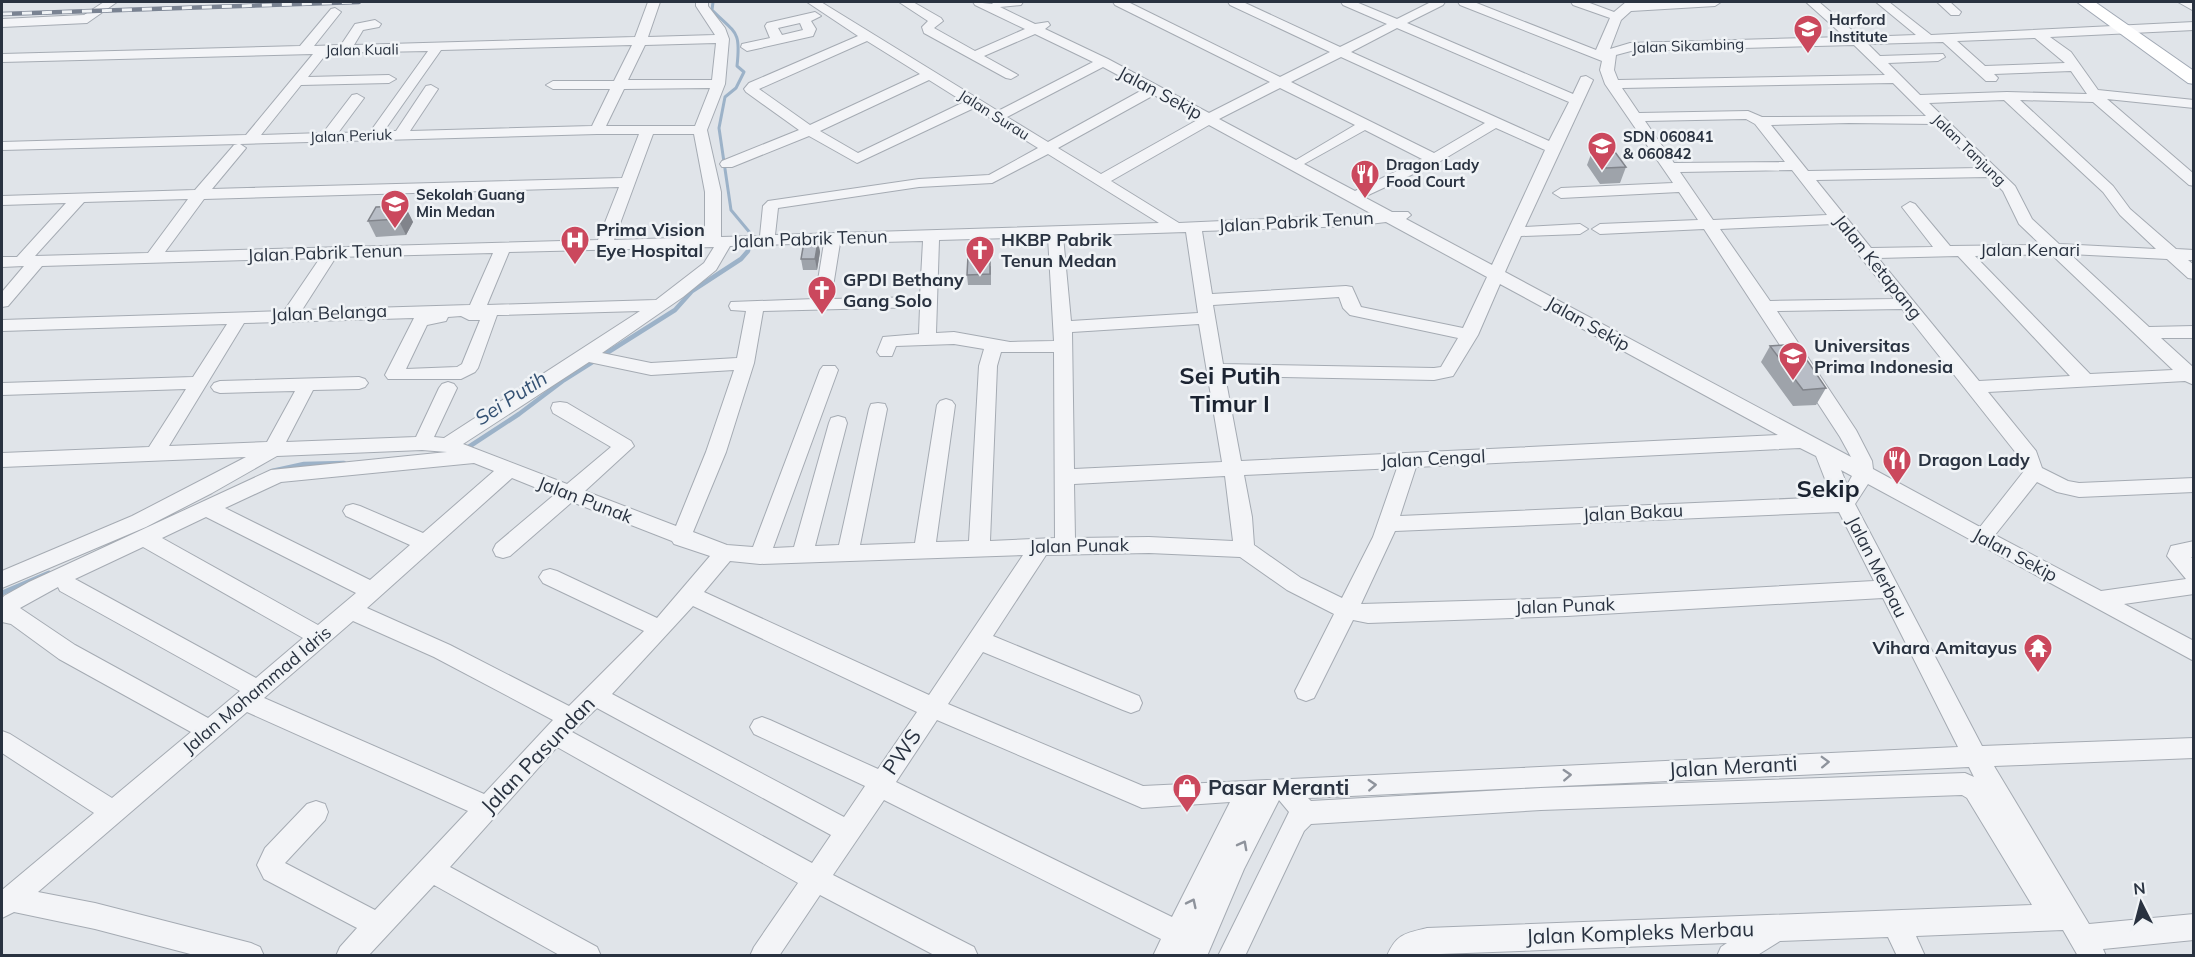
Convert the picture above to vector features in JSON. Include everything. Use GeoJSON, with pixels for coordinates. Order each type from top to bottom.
{"type":"FeatureCollection","features":[{"type":"Feature","properties":{"kind":"main road"},"geometry":{"type":"LineString","coordinates":[[2085,2],[2193,79]]}},
{"type":"Feature","properties":{"kind":"street"},"geometry":{"type":"LineString","coordinates":[[2,23],[87,20],[111,2]]}},
{"type":"Feature","properties":{"kind":"street"},"geometry":{"type":"LineString","coordinates":[[597,130],[640,42],[654,2]]}},
{"type":"Feature","properties":{"kind":"street"},"geometry":{"type":"LineString","coordinates":[[2,613],[12,602],[36,588],[278,475],[461,451],[596,358],[657,305],[677,293],[710,266],[724,241],[700,129],[718,84],[723,39],[719,28],[702,6],[702,2]]}},
{"type":"Feature","properties":{"kind":"street","name":"Jalan Surau"},"geometry":{"type":"LineString","coordinates":[[813,2],[931,74],[996,117],[1184,227]]}},
{"type":"Feature","properties":{"kind":"street"},"geometry":{"type":"LineString","coordinates":[[905,2],[938,22],[928,27],[928,30],[1011,75]]}},
{"type":"Feature","properties":{"kind":"street","name":"Jalan Sekip"},"geometry":{"type":"LineString","coordinates":[[979,2],[1040,27],[1154,89],[1213,116],[1397,217],[1708,380],[1822,446],[1989,530],[2108,598],[2193,652]]}},
{"type":"Feature","properties":{"kind":"street"},"geometry":{"type":"LineString","coordinates":[[995,3],[1017,2]]}},
{"type":"Feature","properties":{"kind":"street"},"geometry":{"type":"LineString","coordinates":[[1119,2],[1434,159]]}},
{"type":"Feature","properties":{"kind":"street"},"geometry":{"type":"LineString","coordinates":[[1234,2],[1494,123],[1553,148]]}},
{"type":"Feature","properties":{"kind":"street"},"geometry":{"type":"LineString","coordinates":[[1347,2],[1397,23],[1582,90],[1615,87],[1895,79]]}},
{"type":"Feature","properties":{"kind":"street"},"geometry":{"type":"LineString","coordinates":[[1102,180],[1213,116],[1439,2]]}},
{"type":"Feature","properties":{"kind":"street"},"geometry":{"type":"LineString","coordinates":[[1464,2],[1603,57],[1617,17],[1631,4],[1715,2]]}},
{"type":"Feature","properties":{"kind":"street"},"geometry":{"type":"LineString","coordinates":[[1576,2],[1617,17]]}},
{"type":"Feature","properties":{"kind":"street","name":"Jalan Tanjung"},"geometry":{"type":"LineString","coordinates":[[1812,2],[1857,41],[1993,172],[2010,189],[2021,216],[2191,377]]}},
{"type":"Feature","properties":{"kind":"street"},"geometry":{"type":"LineString","coordinates":[[1882,2],[1928,39]]}},
{"type":"Feature","properties":{"kind":"street"},"geometry":{"type":"LineString","coordinates":[[1942,2],[1955,12]]}},
{"type":"Feature","properties":{"kind":"street"},"geometry":{"type":"LineString","coordinates":[[2184,2],[2193,7]]}},
{"type":"Feature","properties":{"kind":"street","name":"Jalan Sekip"},"geometry":{"type":"LineString","coordinates":[[995,3],[1302,160],[1361,192],[1397,217]]}},
{"type":"Feature","properties":{"kind":"street"},"geometry":{"type":"LineString","coordinates":[[303,51],[334,12]]}},
{"type":"Feature","properties":{"kind":"street"},"geometry":{"type":"LineString","coordinates":[[778,41],[770,29],[771,26],[828,12]]}},
{"type":"Feature","properties":{"kind":"street"},"geometry":{"type":"LineString","coordinates":[[747,47],[811,32],[804,19]]}},
{"type":"Feature","properties":{"kind":"street"},"geometry":{"type":"LineString","coordinates":[[344,50],[359,27],[375,24]]}},
{"type":"Feature","properties":{"kind":"street","name":"Jalan Sikambing"},"geometry":{"type":"LineString","coordinates":[[1863,467],[1836,414],[1634,117],[1615,87],[1603,57],[1611,52],[1630,47],[2040,35],[2193,26]]}},
{"type":"Feature","properties":{"kind":"street"},"geometry":{"type":"LineString","coordinates":[[974,56],[1040,27]]}},
{"type":"Feature","properties":{"kind":"street"},"geometry":{"type":"LineString","coordinates":[[2040,35],[2061,50],[2096,96],[2187,171],[2193,182]]}},
{"type":"Feature","properties":{"kind":"street"},"geometry":{"type":"LineString","coordinates":[[799,36],[811,48],[825,55]]}},
{"type":"Feature","properties":{"kind":"street"},"geometry":{"type":"LineString","coordinates":[[868,36],[751,89],[809,131],[854,158],[861,158],[974,103]]}},
{"type":"Feature","properties":{"kind":"street"},"geometry":{"type":"LineString","coordinates":[[1946,38],[2108,189],[2125,212],[2193,273]]}},
{"type":"Feature","properties":{"kind":"street","name":"Jalan Kuali"},"geometry":{"type":"LineString","coordinates":[[2,58],[723,39]]}},
{"type":"Feature","properties":{"kind":"street"},"geometry":{"type":"LineString","coordinates":[[374,136],[436,48]]}},
{"type":"Feature","properties":{"kind":"street"},"geometry":{"type":"LineString","coordinates":[[153,258],[200,194],[322,51]]}},
{"type":"Feature","properties":{"kind":"street"},"geometry":{"type":"LineString","coordinates":[[1876,60],[1938,57]]}},
{"type":"Feature","properties":{"kind":"street"},"geometry":{"type":"LineString","coordinates":[[996,117],[1103,62]]}},
{"type":"Feature","properties":{"kind":"street"},"geometry":{"type":"LineString","coordinates":[[1982,70],[2075,67]]}},
{"type":"Feature","properties":{"kind":"street"},"geometry":{"type":"LineString","coordinates":[[727,164],[809,131],[931,74]]}},
{"type":"Feature","properties":{"kind":"street"},"geometry":{"type":"LineString","coordinates":[[297,81],[389,79]]}},
{"type":"Feature","properties":{"kind":"street"},"geometry":{"type":"LineString","coordinates":[[553,85],[718,84]]}},
{"type":"Feature","properties":{"kind":"street"},"geometry":{"type":"LineString","coordinates":[[400,135],[431,89]]}},
{"type":"Feature","properties":{"kind":"street"},"geometry":{"type":"LineString","coordinates":[[761,240],[773,204],[920,183],[992,179],[1154,89]]}},
{"type":"Feature","properties":{"kind":"street"},"geometry":{"type":"LineString","coordinates":[[1215,370],[1447,372],[1469,335],[1553,148],[1582,90]]}},
{"type":"Feature","properties":{"kind":"street"},"geometry":{"type":"LineString","coordinates":[[1916,99],[2096,96],[2193,104]]}},
{"type":"Feature","properties":{"kind":"street"},"geometry":{"type":"LineString","coordinates":[[322,141],[357,98]]}},
{"type":"Feature","properties":{"kind":"street"},"geometry":{"type":"LineString","coordinates":[[1634,117],[1748,115],[1760,122],[1849,119],[1938,120]]}},
{"type":"Feature","properties":{"kind":"street","name":"Jalan Ketapang"},"geometry":{"type":"LineString","coordinates":[[1760,122],[1976,387],[2029,456],[2034,472]]}},
{"type":"Feature","properties":{"kind":"street"},"geometry":{"type":"LineString","coordinates":[[1361,192],[1434,159],[1494,123]]}},
{"type":"Feature","properties":{"kind":"street"},"geometry":{"type":"LineString","coordinates":[[1302,160],[1359,128]]}},
{"type":"Feature","properties":{"kind":"street"},"geometry":{"type":"LineString","coordinates":[[604,245],[648,129]]}},
{"type":"Feature","properties":{"kind":"street","name":"Jalan Periuk"},"geometry":{"type":"LineString","coordinates":[[245,144],[400,135],[700,129]]}},
{"type":"Feature","properties":{"kind":"street"},"geometry":{"type":"LineString","coordinates":[[2,146],[245,144]]}},
{"type":"Feature","properties":{"kind":"street"},"geometry":{"type":"LineString","coordinates":[[153,150],[245,144]]}},
{"type":"Feature","properties":{"kind":"street"},"geometry":{"type":"LineString","coordinates":[[1669,168],[1993,172]]}},
{"type":"Feature","properties":{"kind":"street"},"geometry":{"type":"LineString","coordinates":[[2,200],[629,182]]}},
{"type":"Feature","properties":{"kind":"street"},"geometry":{"type":"LineString","coordinates":[[1562,193],[1682,187]]}},
{"type":"Feature","properties":{"kind":"street"},"geometry":{"type":"LineString","coordinates":[[2,302],[29,262],[80,198]]}},
{"type":"Feature","properties":{"kind":"street"},"geometry":{"type":"LineString","coordinates":[[1910,207],[2085,380]]}},
{"type":"Feature","properties":{"kind":"street","name":"Jalan Pabrik Tenun"},"geometry":{"type":"LineString","coordinates":[[2,262],[1055,232],[1397,217]]}},
{"type":"Feature","properties":{"kind":"street"},"geometry":{"type":"LineString","coordinates":[[1600,229],[1839,219]]}},
{"type":"Feature","properties":{"kind":"street"},"geometry":{"type":"LineString","coordinates":[[1184,227],[1205,309],[1231,469],[1242,518],[1244,549]]}},
{"type":"Feature","properties":{"kind":"street"},"geometry":{"type":"LineString","coordinates":[[1515,232],[1580,229]]}},
{"type":"Feature","properties":{"kind":"street"},"geometry":{"type":"LineString","coordinates":[[1055,232],[1063,327],[1065,546]]}},
{"type":"Feature","properties":{"kind":"street"},"geometry":{"type":"LineString","coordinates":[[927,339],[931,235]]}},
{"type":"Feature","properties":{"kind":"street"},"geometry":{"type":"LineString","coordinates":[[822,305],[833,238]]}},
{"type":"Feature","properties":{"kind":"street"},"geometry":{"type":"LineString","coordinates":[[475,312],[503,248]]}},
{"type":"Feature","properties":{"kind":"street","name":"Jalan Kenari"},"geometry":{"type":"LineString","coordinates":[[1867,253],[2056,249],[2193,255]]}},
{"type":"Feature","properties":{"kind":"street"},"geometry":{"type":"LineString","coordinates":[[290,315],[331,253]]}},
{"type":"Feature","properties":{"kind":"street"},"geometry":{"type":"LineString","coordinates":[[1063,327],[1346,291],[1351,308],[1356,311],[1469,335]]}},
{"type":"Feature","properties":{"kind":"street"},"geometry":{"type":"LineString","coordinates":[[681,538],[716,452],[745,363],[746,306],[927,302]]}},
{"type":"Feature","properties":{"kind":"street"},"geometry":{"type":"LineString","coordinates":[[1764,306],[1908,304]]}},
{"type":"Feature","properties":{"kind":"street","name":"Jalan Belanga"},"geometry":{"type":"LineString","coordinates":[[2,325],[657,305]]}},
{"type":"Feature","properties":{"kind":"street"},"geometry":{"type":"LineString","coordinates":[[475,312],[490,317],[470,368],[461,373],[394,375],[422,320],[429,317],[475,312]]}},
{"type":"Feature","properties":{"kind":"street"},"geometry":{"type":"LineString","coordinates":[[155,454],[240,316]]}},
{"type":"Feature","properties":{"kind":"street"},"geometry":{"type":"LineString","coordinates":[[2143,333],[2193,332]]}},
{"type":"Feature","properties":{"kind":"street"},"geometry":{"type":"LineString","coordinates":[[886,352],[889,341],[927,339],[967,340],[1010,348],[1063,346]]}},
{"type":"Feature","properties":{"kind":"street","name":"Jalan Sekip"},"geometry":{"type":"LineString","coordinates":[[1635,343],[1801,441],[1822,446]]}},
{"type":"Feature","properties":{"kind":"street"},"geometry":{"type":"LineString","coordinates":[[979,549],[988,366],[994,345]]}},
{"type":"Feature","properties":{"kind":"street"},"geometry":{"type":"LineString","coordinates":[[596,358],[651,369],[745,363]]}},
{"type":"Feature","properties":{"kind":"street"},"geometry":{"type":"LineString","coordinates":[[760,556],[829,370]]}},
{"type":"Feature","properties":{"kind":"street"},"geometry":{"type":"LineString","coordinates":[[1976,387],[2085,380],[2191,377]]}},
{"type":"Feature","properties":{"kind":"street"},"geometry":{"type":"LineString","coordinates":[[2,389],[198,383]]}},
{"type":"Feature","properties":{"kind":"street"},"geometry":{"type":"LineString","coordinates":[[220,387],[359,383]]}},
{"type":"Feature","properties":{"kind":"street"},"geometry":{"type":"LineString","coordinates":[[2,580],[116,533],[213,486],[272,450],[307,385]]}},
{"type":"Feature","properties":{"kind":"street"},"geometry":{"type":"LineString","coordinates":[[422,443],[448,388]]}},
{"type":"Feature","properties":{"kind":"street"},"geometry":{"type":"LineString","coordinates":[[924,551],[946,405]]}},
{"type":"Feature","properties":{"kind":"street"},"geometry":{"type":"LineString","coordinates":[[503,550],[566,493],[624,446],[560,408]]}},
{"type":"Feature","properties":{"kind":"street"},"geometry":{"type":"LineString","coordinates":[[848,553],[878,409]]}},
{"type":"Feature","properties":{"kind":"street"},"geometry":{"type":"LineString","coordinates":[[802,555],[838,423]]}},
{"type":"Feature","properties":{"kind":"street","name":"Jalan Cengal"},"geometry":{"type":"LineString","coordinates":[[1064,477],[1801,441]]}},
{"type":"Feature","properties":{"kind":"street","name":"Jalan Punak"},"geometry":{"type":"LineString","coordinates":[[2,460],[422,443],[461,451],[681,538],[725,553],[760,556],[1149,545],[1244,549],[1294,584],[1357,613],[1393,615],[1888,589]]}},
{"type":"Feature","properties":{"kind":"street","name":"Jalan Merbau"},"geometry":{"type":"LineString","coordinates":[[1822,446],[1845,504],[1888,589],[1975,756],[2074,932]]}},
{"type":"Feature","properties":{"kind":"street"},"geometry":{"type":"LineString","coordinates":[[1306,691],[1369,567],[1387,524],[1409,460]]}},
{"type":"Feature","properties":{"kind":"street"},"geometry":{"type":"LineString","coordinates":[[1845,504],[1863,467]]}},
{"type":"Feature","properties":{"kind":"street","name":"Jalan Sekip"},"geometry":{"type":"LineString","coordinates":[[1863,467],[2108,598],[2193,638]]}},
{"type":"Feature","properties":{"kind":"street","name":"Jalan Mohammad Idris"},"geometry":{"type":"LineString","coordinates":[[6,902],[320,637],[508,470]]}},
{"type":"Feature","properties":{"kind":"street"},"geometry":{"type":"LineString","coordinates":[[1989,530],[2034,472],[2064,487],[2079,490],[2193,485]]}},
{"type":"Feature","properties":{"kind":"street","name":"Jalan Bakau"},"geometry":{"type":"LineString","coordinates":[[1387,524],[1845,504]]}},
{"type":"Feature","properties":{"kind":"street"},"geometry":{"type":"LineString","coordinates":[[206,508],[372,591]]}},
{"type":"Feature","properties":{"kind":"street"},"geometry":{"type":"LineString","coordinates":[[353,511],[426,543]]}},
{"type":"Feature","properties":{"kind":"street"},"geometry":{"type":"LineString","coordinates":[[144,538],[320,637]]}},
{"type":"Feature","properties":{"kind":"street","name":"PWS"},"geometry":{"type":"LineString","coordinates":[[763,956],[1040,547]]}},
{"type":"Feature","properties":{"kind":"street"},"geometry":{"type":"LineString","coordinates":[[2193,549],[2178,552],[2177,556],[2193,574]]}},
{"type":"Feature","properties":{"kind":"street","name":"Jalan Pasundan"},"geometry":{"type":"LineString","coordinates":[[349,956],[562,726],[595,696],[690,596],[725,553]]}},
{"type":"Feature","properties":{"kind":"street"},"geometry":{"type":"LineString","coordinates":[[550,577],[660,628]]}},
{"type":"Feature","properties":{"kind":"street"},"geometry":{"type":"LineString","coordinates":[[67,585],[250,695],[486,807]]}},
{"type":"Feature","properties":{"kind":"street"},"geometry":{"type":"LineString","coordinates":[[2108,598],[2193,586]]}},
{"type":"Feature","properties":{"kind":"street","name":"Jalan Meranti"},"geometry":{"type":"LineString","coordinates":[[690,596],[933,708],[1142,797],[1975,756],[2193,748]]}},
{"type":"Feature","properties":{"kind":"street"},"geometry":{"type":"LineString","coordinates":[[350,610],[442,651],[815,879],[964,956]]}},
{"type":"Feature","properties":{"kind":"street"},"geometry":{"type":"LineString","coordinates":[[2,613],[17,616],[67,652],[210,731]]}},
{"type":"Feature","properties":{"kind":"street"},"geometry":{"type":"LineString","coordinates":[[978,640],[1131,703]]}},
{"type":"Feature","properties":{"kind":"street"},"geometry":{"type":"LineString","coordinates":[[595,696],[847,831]]}},
{"type":"Feature","properties":{"kind":"street"},"geometry":{"type":"LineString","coordinates":[[762,727],[880,784],[1176,950],[1269,790],[1305,813],[1541,799],[1965,784],[1976,790],[2074,932]]}},
{"type":"Feature","properties":{"kind":"street"},"geometry":{"type":"LineString","coordinates":[[2,741],[112,811]]}},
{"type":"Feature","properties":{"kind":"street"},"geometry":{"type":"LineString","coordinates":[[316,812],[274,856],[270,865],[273,870],[378,925]]}},
{"type":"Feature","properties":{"kind":"street"},"geometry":{"type":"LineString","coordinates":[[1231,956],[1295,823],[1305,813]]}},
{"type":"Feature","properties":{"kind":"street"},"geometry":{"type":"LineString","coordinates":[[431,870],[588,956]]}},
{"type":"Feature","properties":{"kind":"street"},"geometry":{"type":"LineString","coordinates":[[6,902],[95,916],[251,956]]}},
{"type":"Feature","properties":{"kind":"street"},"geometry":{"type":"LineString","coordinates":[[1895,923],[1912,956]]}},
{"type":"Feature","properties":{"kind":"street","name":"Jalan Kompleks Merbau"},"geometry":{"type":"LineString","coordinates":[[1400,956],[1408,946],[1426,941],[1777,927],[1895,923],[2074,932],[2193,927]]}},
{"type":"Feature","properties":{"kind":"street","name":"Jalan Kompleks Merbau"},"geometry":{"type":"LineString","coordinates":[[1730,956],[1777,927]]}},
{"type":"Feature","properties":{"kind":"building"},"geometry":{"type":"Polygon","coordinates":[[[1612,148],[1626,167],[1606,168],[1593,149],[1612,148]]]}},
{"type":"Feature","properties":{"kind":"building"},"geometry":{"type":"Polygon","coordinates":[[[405,206],[398,219],[368,221],[376,207],[405,206]]]}},
{"type":"Feature","properties":{"kind":"building"},"geometry":{"type":"Polygon","coordinates":[[[804,242],[818,242],[815,259],[801,259],[804,242]]]}},
{"type":"Feature","properties":{"kind":"building"},"geometry":{"type":"Polygon","coordinates":[[[990,255],[990,274],[967,275],[968,256],[990,255]]]}},
{"type":"Feature","properties":{"kind":"building"},"geometry":{"type":"Polygon","coordinates":[[[1796,344],[1826,388],[1803,390],[1770,346],[1796,344]]]}},
{"type":"Feature","properties":{"kind":"waterway","name":"Sei Putih"},"geometry":{"type":"LineString","coordinates":[[713,2],[712,10],[735,34],[738,45],[737,66],[744,72],[736,88],[725,97],[719,128],[731,210],[751,234],[750,241]]}},
{"type":"Feature","properties":{"kind":"waterway","name":"Sei Putih"},"geometry":{"type":"LineString","coordinates":[[467,448],[519,414],[564,380],[675,310],[692,291],[741,259],[748,251],[750,239]]}},
{"type":"Feature","properties":{"kind":"waterway","name":"Sei Putih"},"geometry":{"type":"LineString","coordinates":[[272,471],[304,464],[344,463]]}},
{"type":"Feature","properties":{"kind":"waterway","name":"Sei Putih"},"geometry":{"type":"LineString","coordinates":[[2,593],[49,573]]}},
{"type":"Feature","properties":{"kind":"railway"},"geometry":{"type":"LineString","coordinates":[[2,14],[359,2]]}},
{"type":"Feature","properties":{"kind":"place","name":"Harford Institute"},"geometry":{"type":"Point","coordinates":[1808,54]}},
{"type":"Feature","properties":{"kind":"place","name":"SDN 060841 & 060842"},"geometry":{"type":"Point","coordinates":[1602,172]}},
{"type":"Feature","properties":{"kind":"place","name":"Dragon Lady Food Court"},"geometry":{"type":"Point","coordinates":[1365,200]}},
{"type":"Feature","properties":{"kind":"place","name":"Sekolah Guang Min Medan"},"geometry":{"type":"Point","coordinates":[395,230]}},
{"type":"Feature","properties":{"kind":"place","name":"Prima Vision Eye Hospital"},"geometry":{"type":"Point","coordinates":[575,266]}},
{"type":"Feature","properties":{"kind":"place","name":"HKBP Pabrik Tenun Medan"},"geometry":{"type":"Point","coordinates":[980,276]}},
{"type":"Feature","properties":{"kind":"place","name":"GPDI Bethany Gang Solo"},"geometry":{"type":"Point","coordinates":[822,316]}},
{"type":"Feature","properties":{"kind":"place","name":"Universitas Prima Indonesia"},"geometry":{"type":"Point","coordinates":[1793,382]}},
{"type":"Feature","properties":{"kind":"place","name":"Dragon Lady"},"geometry":{"type":"Point","coordinates":[1897,486]}},
{"type":"Feature","properties":{"kind":"place","name":"Vihara Amitayus"},"geometry":{"type":"Point","coordinates":[2038,674]}},
{"type":"Feature","properties":{"kind":"place","name":"Pasar Meranti"},"geometry":{"type":"Point","coordinates":[1187,814]}},
{"type":"Feature","properties":{"kind":"district","name":"Sei Putih Timur I"},"geometry":{"type":"Point","coordinates":[1230,390]}},
{"type":"Feature","properties":{"kind":"district","name":"Sekip"},"geometry":{"type":"Point","coordinates":[1828,489]}}]}
